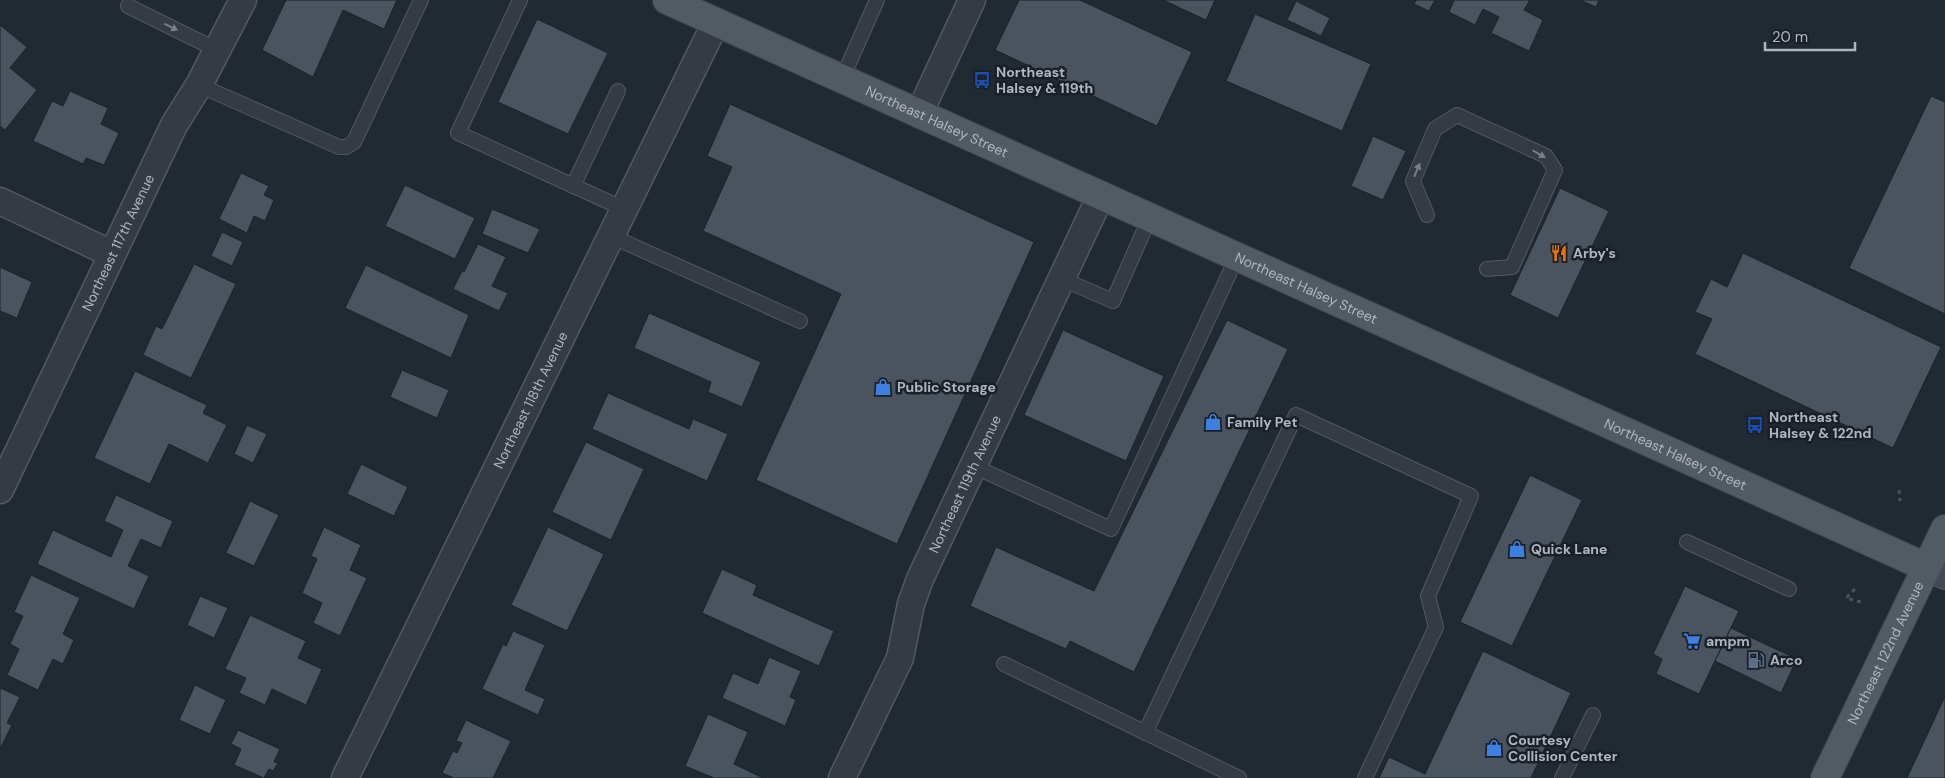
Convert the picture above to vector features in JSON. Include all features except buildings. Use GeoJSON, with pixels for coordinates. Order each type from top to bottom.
{"type":"FeatureCollection","features":[{"type":"Feature","properties":{"kind":"main road","name":"Northeast Halsey Street"},"geometry":{"type":"LineString","coordinates":[[667,0],[1936,571]]}},
{"type":"Feature","properties":{"kind":"main road","name":"Northeast 122nd Avenue"},"geometry":{"type":"LineString","coordinates":[[1825,778],[1936,571],[1945,529]]}},
{"type":"Feature","properties":{"kind":"street","name":"Northeast 117th Avenue"},"geometry":{"type":"LineString","coordinates":[[0,490],[174,125],[199,85],[243,0]]}},
{"type":"Feature","properties":{"kind":"street"},"geometry":{"type":"LineString","coordinates":[[919,114],[972,0]]}},
{"type":"Feature","properties":{"kind":"street","name":"Northeast 118th Avenue"},"geometry":{"type":"LineString","coordinates":[[346,778],[716,22]]}},
{"type":"Feature","properties":{"kind":"street","name":"Northeast 119th Avenue"},"geometry":{"type":"LineString","coordinates":[[842,778],[900,658],[911,604],[920,579],[1101,196]]}},
{"type":"Feature","properties":{"kind":"street"},"geometry":{"type":"LineString","coordinates":[[0,201],[112,254]]}},
{"type":"Feature","properties":{"kind":"lane"},"geometry":{"type":"LineString","coordinates":[[199,85],[339,147],[346,147],[354,142],[421,0]]}},
{"type":"Feature","properties":{"kind":"lane"},"geometry":{"type":"LineString","coordinates":[[520,0],[458,133],[624,210]]}},
{"type":"Feature","properties":{"kind":"lane"},"geometry":{"type":"LineString","coordinates":[[842,79],[876,0]]}},
{"type":"Feature","properties":{"kind":"lane"},"geometry":{"type":"LineString","coordinates":[[124,2],[217,50]]}},
{"type":"Feature","properties":{"kind":"lane"},"geometry":{"type":"LineString","coordinates":[[573,186],[618,91]]}},
{"type":"Feature","properties":{"kind":"lane"},"geometry":{"type":"LineString","coordinates":[[1427,215],[1413,181],[1435,129],[1457,114],[1546,156],[1555,170],[1512,267],[1487,269]]}},
{"type":"Feature","properties":{"kind":"lane"},"geometry":{"type":"LineString","coordinates":[[1062,279],[1113,301],[1150,217]]}},
{"type":"Feature","properties":{"kind":"lane"},"geometry":{"type":"LineString","coordinates":[[611,236],[800,321]]}},
{"type":"Feature","properties":{"kind":"lane"},"geometry":{"type":"LineString","coordinates":[[973,466],[1111,529],[1238,257]]}},
{"type":"Feature","properties":{"kind":"lane"},"geometry":{"type":"LineString","coordinates":[[1145,733],[1296,415],[1471,496],[1428,596],[1436,628],[1366,778]]}},
{"type":"Feature","properties":{"kind":"lane"},"geometry":{"type":"LineString","coordinates":[[1687,542],[1789,589]]}},
{"type":"Feature","properties":{"kind":"lane"},"geometry":{"type":"LineString","coordinates":[[1004,664],[1237,778]]}},
{"type":"Feature","properties":{"kind":"lane"},"geometry":{"type":"LineString","coordinates":[[1562,778],[1593,715]]}},
{"type":"Feature","properties":{"kind":"path"},"geometry":{"type":"LineString","coordinates":[[1899,490],[1900,501]]}},
{"type":"Feature","properties":{"kind":"path"},"geometry":{"type":"LineString","coordinates":[[1855,589],[1846,598],[1864,603]]}},
{"type":"Feature","properties":{"kind":"place","name":"Northeast Halsey & 119th"},"geometry":{"type":"Point","coordinates":[982,80]}},
{"type":"Feature","properties":{"kind":"place","name":"Arby's"},"geometry":{"type":"Point","coordinates":[1559,253]}},
{"type":"Feature","properties":{"kind":"place","name":"Public Storage"},"geometry":{"type":"Point","coordinates":[883,387]}},
{"type":"Feature","properties":{"kind":"place","name":"Family Pet"},"geometry":{"type":"Point","coordinates":[1213,422]}},
{"type":"Feature","properties":{"kind":"place","name":"Northeast Halsey & 122nd"},"geometry":{"type":"Point","coordinates":[1755,425]}},
{"type":"Feature","properties":{"kind":"place","name":"Quick Lane"},"geometry":{"type":"Point","coordinates":[1517,549]}},
{"type":"Feature","properties":{"kind":"place","name":"ampm"},"geometry":{"type":"Point","coordinates":[1692,641]}},
{"type":"Feature","properties":{"kind":"place","name":"Arco"},"geometry":{"type":"Point","coordinates":[1756,660]}},
{"type":"Feature","properties":{"kind":"place","name":"Courtesy Collision Center"},"geometry":{"type":"Point","coordinates":[1494,748]}}]}
